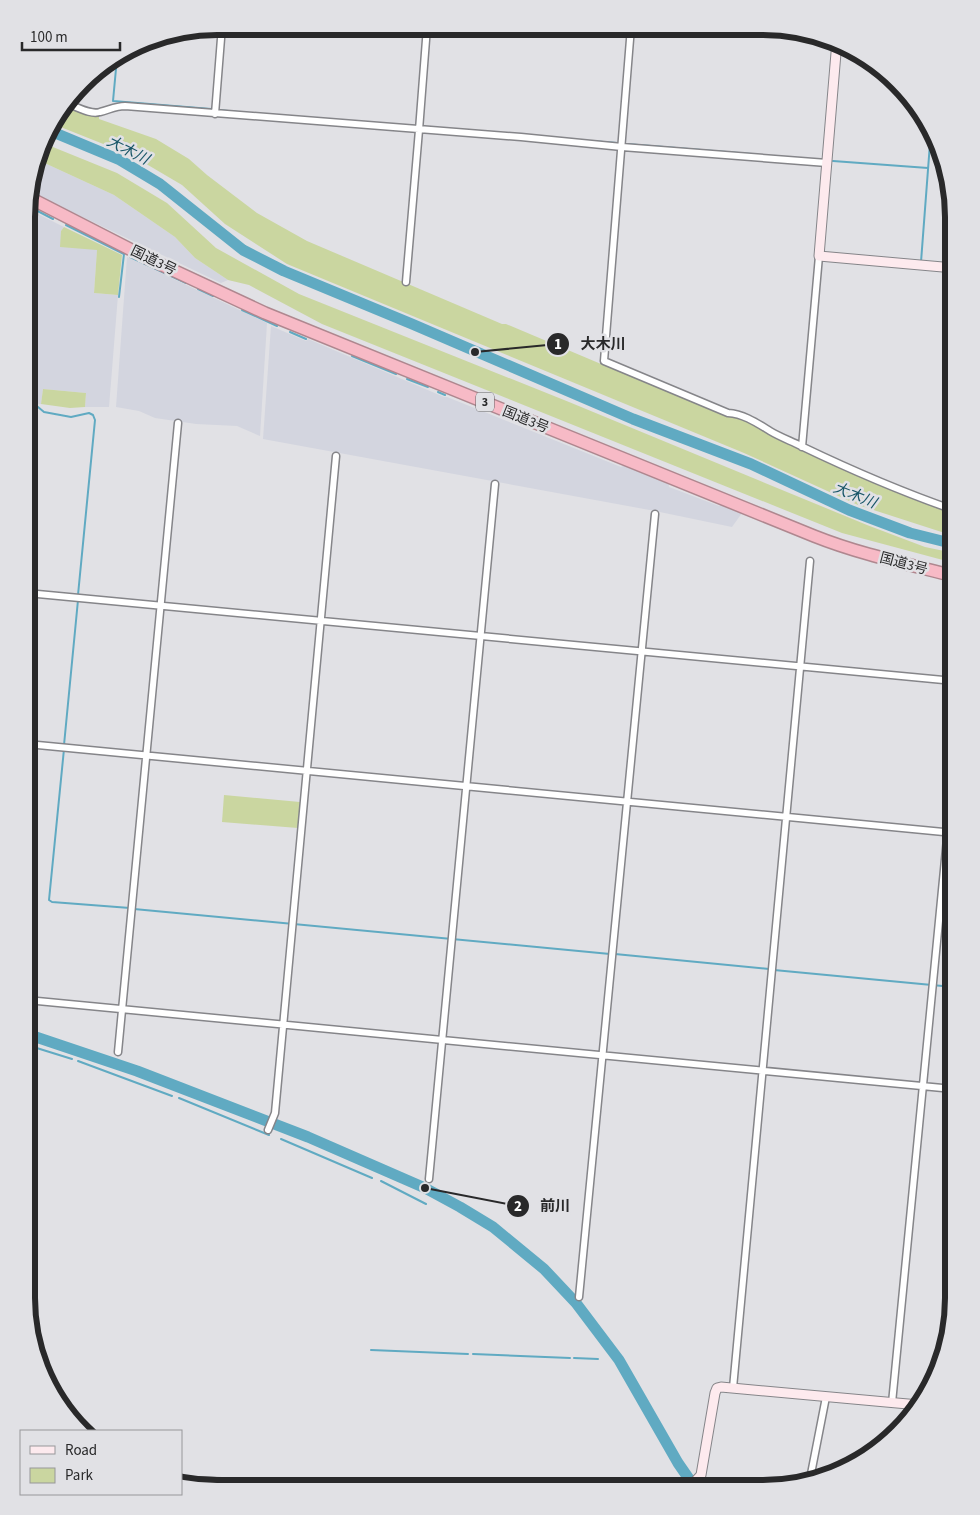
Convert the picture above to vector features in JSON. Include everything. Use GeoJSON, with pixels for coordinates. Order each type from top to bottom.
{"type":"FeatureCollection","features":[{"type":"Feature","properties":{"kind":"highway","name":"国道3号"},"geometry":{"type":"LineString","coordinates":[[36,201],[150,258],[283,320],[821,539],[945,574]]}},
{"type":"Feature","properties":{"kind":"street"},"geometry":{"type":"LineString","coordinates":[[214,114],[221,35]]}},
{"type":"Feature","properties":{"kind":"street"},"geometry":{"type":"LineString","coordinates":[[406,282],[426,35]]}},
{"type":"Feature","properties":{"kind":"street"},"geometry":{"type":"LineString","coordinates":[[630,35],[604,361],[728,413],[737,413],[802,447],[904,493],[945,507]]}},
{"type":"Feature","properties":{"kind":"street"},"geometry":{"type":"LineString","coordinates":[[802,447],[836,51]]}},
{"type":"Feature","properties":{"kind":"street"},"geometry":{"type":"LineString","coordinates":[[73,106],[97,113],[118,106],[827,163]]}},
{"type":"Feature","properties":{"kind":"street"},"geometry":{"type":"LineString","coordinates":[[819,256],[945,267]]}},
{"type":"Feature","properties":{"kind":"street"},"geometry":{"type":"LineString","coordinates":[[118,1052],[178,423]]}},
{"type":"Feature","properties":{"kind":"street"},"geometry":{"type":"LineString","coordinates":[[268,1130],[275,1113],[336,456]]}},
{"type":"Feature","properties":{"kind":"street"},"geometry":{"type":"LineString","coordinates":[[429,1179],[495,484]]}},
{"type":"Feature","properties":{"kind":"street"},"geometry":{"type":"LineString","coordinates":[[579,1297],[655,514]]}},
{"type":"Feature","properties":{"kind":"street"},"geometry":{"type":"LineString","coordinates":[[733,1388],[810,561]]}},
{"type":"Feature","properties":{"kind":"street"},"geometry":{"type":"LineString","coordinates":[[35,594],[945,680]]}},
{"type":"Feature","properties":{"kind":"street"},"geometry":{"type":"LineString","coordinates":[[35,745],[945,832]]}},
{"type":"Feature","properties":{"kind":"street"},"geometry":{"type":"LineString","coordinates":[[892,1403],[933,977],[945,881]]}},
{"type":"Feature","properties":{"kind":"street"},"geometry":{"type":"LineString","coordinates":[[35,1001],[945,1088]]}},
{"type":"Feature","properties":{"kind":"street"},"geometry":{"type":"LineString","coordinates":[[697,1480],[701,1475],[715,1394],[717,1388],[721,1386],[910,1404]]}},
{"type":"Feature","properties":{"kind":"street"},"geometry":{"type":"LineString","coordinates":[[811,1474],[826,1397]]}},
{"type":"Feature","properties":{"kind":"shaded area"},"geometry":{"type":"Polygon","coordinates":[[[43,163],[114,195],[175,237],[195,258],[228,280],[221,283],[37,195],[38,181],[43,163]]]}},
{"type":"Feature","properties":{"kind":"shaded area"},"geometry":{"type":"Polygon","coordinates":[[[35,212],[64,227],[61,231],[97,250],[94,293],[118,295],[109,407],[85,407],[86,393],[43,389],[41,404],[35,404],[35,212]]]}},
{"type":"Feature","properties":{"kind":"shaded area"},"geometry":{"type":"Polygon","coordinates":[[[127,257],[267,323],[260,436],[237,426],[196,424],[155,418],[139,411],[116,407],[127,257]]]}},
{"type":"Feature","properties":{"kind":"shaded area"},"geometry":{"type":"Polygon","coordinates":[[[271,326],[306,341],[308,339],[444,397],[621,467],[625,465],[668,482],[669,487],[742,513],[732,527],[655,511],[263,439],[271,326]]]}},
{"type":"Feature","properties":{"kind":"green space"},"geometry":{"type":"Polygon","coordinates":[[[72,108],[99,115],[99,119],[156,139],[189,159],[257,213],[307,241],[502,324],[742,419],[905,496],[945,510],[945,533],[858,505],[744,453],[287,264],[225,224],[182,185],[131,155],[59,126],[72,108]]]}},
{"type":"Feature","properties":{"kind":"green space"},"geometry":{"type":"Polygon","coordinates":[[[50,146],[117,173],[167,203],[216,248],[299,294],[569,402],[867,525],[925,547],[945,551],[945,561],[842,533],[322,324],[249,285],[228,280],[195,258],[175,237],[114,195],[43,163],[50,146]]]}},
{"type":"Feature","properties":{"kind":"green space"},"geometry":{"type":"Polygon","coordinates":[[[64,227],[122,255],[118,295],[94,293],[97,250],[60,247],[61,231],[64,227]]]}},
{"type":"Feature","properties":{"kind":"green space"},"geometry":{"type":"Polygon","coordinates":[[[43,389],[86,393],[85,407],[70,408],[41,404],[43,389]]]}},
{"type":"Feature","properties":{"kind":"green space"},"geometry":{"type":"Polygon","coordinates":[[[224,795],[300,802],[298,828],[222,822],[224,795]]]}},
{"type":"Feature","properties":{"kind":"waterway"},"geometry":{"type":"LineString","coordinates":[[116,66],[113,101],[211,109]]}},
{"type":"Feature","properties":{"kind":"waterway"},"geometry":{"type":"LineString","coordinates":[[218,110],[248,113]]}},
{"type":"Feature","properties":{"kind":"waterway","name":"大木川"},"geometry":{"type":"LineString","coordinates":[[56,133],[120,160],[160,184],[243,250],[284,271],[633,419],[751,464],[849,510],[910,533],[945,542]]}},
{"type":"Feature","properties":{"kind":"waterway"},"geometry":{"type":"LineString","coordinates":[[590,141],[617,143]]}},
{"type":"Feature","properties":{"kind":"waterway"},"geometry":{"type":"LineString","coordinates":[[626,144],[751,154]]}},
{"type":"Feature","properties":{"kind":"waterway"},"geometry":{"type":"LineString","coordinates":[[921,262],[930,145]]}},
{"type":"Feature","properties":{"kind":"waterway"},"geometry":{"type":"LineString","coordinates":[[833,161],[928,168]]}},
{"type":"Feature","properties":{"kind":"waterway"},"geometry":{"type":"LineString","coordinates":[[35,210],[53,219]]}},
{"type":"Feature","properties":{"kind":"waterway"},"geometry":{"type":"LineString","coordinates":[[66,225],[124,254],[119,297]]}},
{"type":"Feature","properties":{"kind":"waterway"},"geometry":{"type":"LineString","coordinates":[[130,257],[186,283]]}},
{"type":"Feature","properties":{"kind":"waterway"},"geometry":{"type":"LineString","coordinates":[[198,289],[213,296]]}},
{"type":"Feature","properties":{"kind":"waterway"},"geometry":{"type":"LineString","coordinates":[[242,310],[277,326]]}},
{"type":"Feature","properties":{"kind":"waterway"},"geometry":{"type":"LineString","coordinates":[[290,332],[306,339]]}},
{"type":"Feature","properties":{"kind":"waterway"},"geometry":{"type":"LineString","coordinates":[[352,356],[396,374]]}},
{"type":"Feature","properties":{"kind":"waterway"},"geometry":{"type":"LineString","coordinates":[[407,379],[428,387]]}},
{"type":"Feature","properties":{"kind":"waterway"},"geometry":{"type":"LineString","coordinates":[[438,392],[445,395]]}},
{"type":"Feature","properties":{"kind":"waterway"},"geometry":{"type":"LineString","coordinates":[[35,407],[44,412],[71,417],[89,413],[93,415],[95,420],[78,595]]}},
{"type":"Feature","properties":{"kind":"waterway"},"geometry":{"type":"LineString","coordinates":[[64,745],[78,600]]}},
{"type":"Feature","properties":{"kind":"waterway"},"geometry":{"type":"LineString","coordinates":[[64,749],[49,900],[52,902],[130,908]]}},
{"type":"Feature","properties":{"kind":"waterway"},"geometry":{"type":"LineString","coordinates":[[134,909],[610,954]]}},
{"type":"Feature","properties":{"kind":"waterway"},"geometry":{"type":"LineString","coordinates":[[615,954],[769,969]]}},
{"type":"Feature","properties":{"kind":"waterway"},"geometry":{"type":"LineString","coordinates":[[774,970],[945,986]]}},
{"type":"Feature","properties":{"kind":"waterway"},"geometry":{"type":"LineString","coordinates":[[35,1037],[137,1071],[308,1137],[425,1188],[493,1227],[544,1269],[576,1303],[619,1360],[678,1463],[690,1480]]}},
{"type":"Feature","properties":{"kind":"waterway"},"geometry":{"type":"LineString","coordinates":[[35,1047],[72,1059]]}},
{"type":"Feature","properties":{"kind":"waterway"},"geometry":{"type":"LineString","coordinates":[[78,1061],[172,1096]]}},
{"type":"Feature","properties":{"kind":"waterway"},"geometry":{"type":"LineString","coordinates":[[179,1098],[269,1135]]}},
{"type":"Feature","properties":{"kind":"waterway"},"geometry":{"type":"LineString","coordinates":[[281,1139],[372,1178]]}},
{"type":"Feature","properties":{"kind":"waterway"},"geometry":{"type":"LineString","coordinates":[[381,1181],[426,1204]]}},
{"type":"Feature","properties":{"kind":"waterway"},"geometry":{"type":"LineString","coordinates":[[371,1350],[468,1354]]}},
{"type":"Feature","properties":{"kind":"waterway"},"geometry":{"type":"LineString","coordinates":[[473,1354],[570,1358]]}},
{"type":"Feature","properties":{"kind":"waterway"},"geometry":{"type":"LineString","coordinates":[[574,1358],[598,1359]]}},
{"type":"Feature","properties":{"kind":"place","name":"大木川"},"geometry":{"type":"Point","coordinates":[475,352]}},
{"type":"Feature","properties":{"kind":"place","name":"前川"},"geometry":{"type":"Point","coordinates":[425,1188]}}]}
